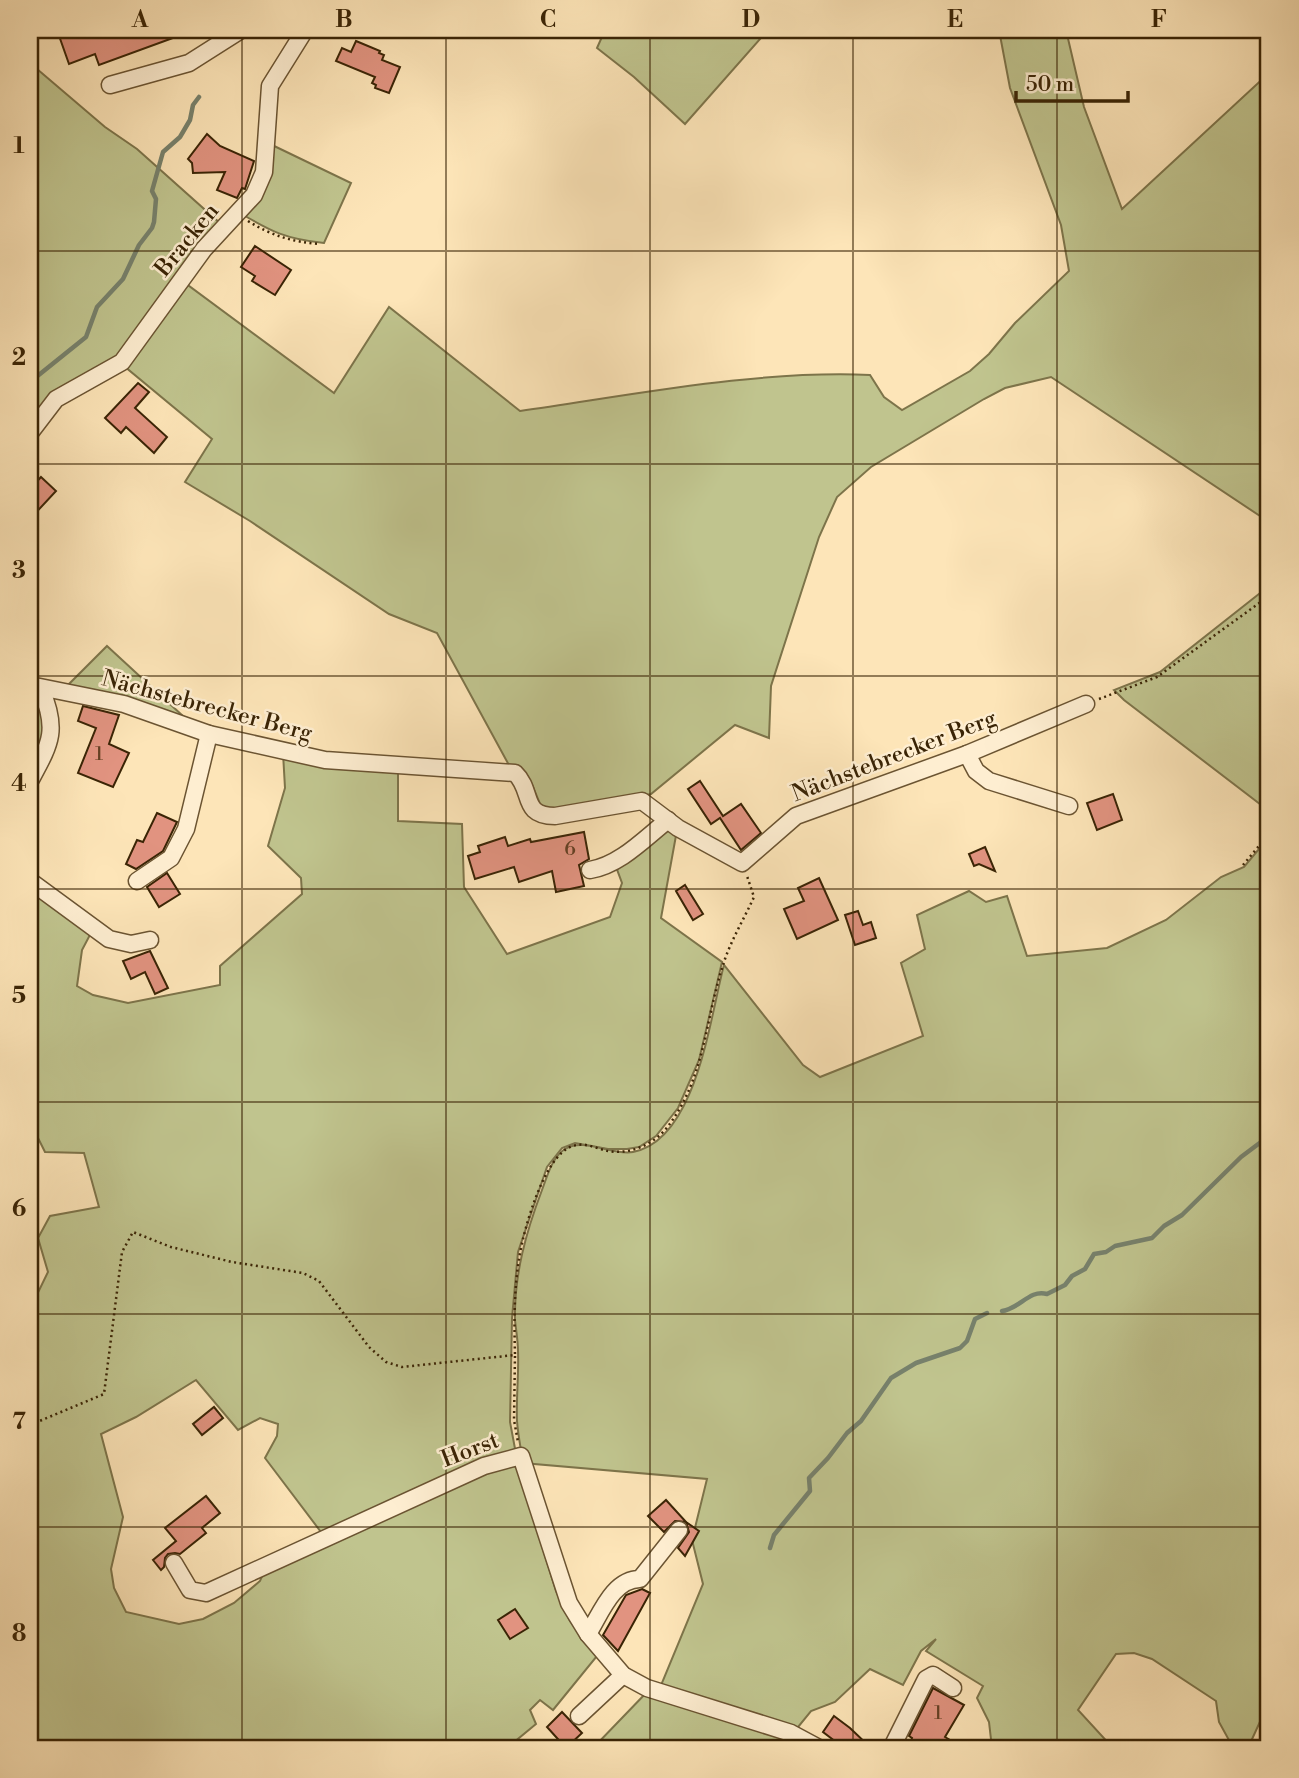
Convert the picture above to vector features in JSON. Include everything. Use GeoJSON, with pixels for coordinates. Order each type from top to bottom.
{"type":"FeatureCollection","features":[{"type":"Feature","properties":{"kind":"street"},"geometry":{"type":"LineString","coordinates":[[110,85],[189,63],[240,30]]}},
{"type":"Feature","properties":{"kind":"street","name":"Bracken"},"geometry":{"type":"LineString","coordinates":[[30,433],[56,399],[122,362],[204,249],[254,195],[264,172],[270,86],[305,30]]}},
{"type":"Feature","properties":{"kind":"street"},"geometry":{"type":"LineString","coordinates":[[30,781],[47,749],[52,728],[49,708],[35,687]]}},
{"type":"Feature","properties":{"kind":"street","name":"Nächstebrecker Berg"},"geometry":{"type":"LineString","coordinates":[[35,687],[124,704],[209,734],[325,760],[515,773],[523,780],[529,803],[535,813],[544,816],[642,801],[668,820],[742,863],[796,816],[967,754],[1086,704]]}},
{"type":"Feature","properties":{"kind":"street"},"geometry":{"type":"LineString","coordinates":[[137,881],[172,858],[186,830],[209,734]]}},
{"type":"Feature","properties":{"kind":"street"},"geometry":{"type":"LineString","coordinates":[[967,754],[976,771],[989,781],[1069,806]]}},
{"type":"Feature","properties":{"kind":"street"},"geometry":{"type":"LineString","coordinates":[[590,870],[602,868],[617,860],[668,820]]}},
{"type":"Feature","properties":{"kind":"street"},"geometry":{"type":"LineString","coordinates":[[30,881],[109,939],[131,944],[150,940]]}},
{"type":"Feature","properties":{"kind":"street","name":"Horst"},"geometry":{"type":"LineString","coordinates":[[174,1563],[190,1590],[206,1593],[484,1466],[521,1456],[569,1603],[588,1634],[623,1675],[647,1688],[791,1733],[819,1748]]}},
{"type":"Feature","properties":{"kind":"street"},"geometry":{"type":"LineString","coordinates":[[588,1634],[618,1586],[627,1580],[640,1579],[679,1530]]}},
{"type":"Feature","properties":{"kind":"street"},"geometry":{"type":"LineString","coordinates":[[579,1716],[623,1675]]}},
{"type":"Feature","properties":{"kind":"street"},"geometry":{"type":"LineString","coordinates":[[903,1748],[894,1743],[926,1679],[933,1675],[953,1688]]}},
{"type":"Feature","properties":{"kind":"path"},"geometry":{"type":"LineString","coordinates":[[236,214],[273,235],[295,242],[320,244]]}},
{"type":"Feature","properties":{"kind":"path"},"geometry":{"type":"LineString","coordinates":[[1086,704],[1157,677],[1269,596]]}},
{"type":"Feature","properties":{"kind":"path"},"geometry":{"type":"LineString","coordinates":[[1244,865],[1269,834]]}},
{"type":"Feature","properties":{"kind":"path"},"geometry":{"type":"LineString","coordinates":[[521,1456],[514,1420],[514,1319],[520,1253],[548,1167],[564,1149],[577,1144],[609,1151],[641,1148],[657,1138],[680,1108],[701,1061],[724,962],[754,897],[742,863]]}},
{"type":"Feature","properties":{"kind":"path"},"geometry":{"type":"LineString","coordinates":[[30,1425],[104,1394],[122,1252],[133,1232],[171,1247],[232,1262],[303,1273],[319,1281],[369,1347],[386,1362],[402,1367],[515,1355]]}},
{"type":"Feature","properties":{"kind":"green space"},"geometry":{"type":"Polygon","coordinates":[[[605,30],[768,30],[685,124],[634,77],[597,48],[605,30]]]}},
{"type":"Feature","properties":{"kind":"green space"},"geometry":{"type":"Polygon","coordinates":[[[999,30],[1066,30],[1084,107],[1122,209],[1269,73],[1269,522],[1051,377],[1005,388],[871,467],[837,497],[819,537],[771,686],[769,738],[735,725],[651,794],[559,812],[544,811],[528,777],[518,769],[510,767],[437,633],[389,614],[250,521],[185,482],[212,439],[124,366],[185,283],[334,393],[389,307],[520,411],[695,385],[827,374],[870,375],[884,397],[902,410],[970,371],[1069,271],[1061,225],[1010,88],[999,30]]]}},
{"type":"Feature","properties":{"kind":"green space"},"geometry":{"type":"Polygon","coordinates":[[[30,63],[105,127],[137,149],[222,225],[119,360],[30,428],[30,63]]]}},
{"type":"Feature","properties":{"kind":"green space"},"geometry":{"type":"Polygon","coordinates":[[[270,144],[351,183],[324,243],[280,234],[240,213],[270,144]]]}},
{"type":"Feature","properties":{"kind":"green space"},"geometry":{"type":"Polygon","coordinates":[[[1269,586],[1269,811],[1114,690],[1160,672],[1269,586]]]}},
{"type":"Feature","properties":{"kind":"green space"},"geometry":{"type":"Polygon","coordinates":[[[107,646],[184,717],[63,690],[107,646]]]}},
{"type":"Feature","properties":{"kind":"green space"},"geometry":{"type":"Polygon","coordinates":[[[30,690],[35,692],[48,723],[30,773],[30,690]]]}},
{"type":"Feature","properties":{"kind":"green space"},"geometry":{"type":"Polygon","coordinates":[[[283,753],[398,770],[398,821],[462,824],[464,887],[507,954],[610,917],[622,883],[615,864],[667,825],[677,830],[661,918],[722,962],[699,1060],[678,1108],[656,1136],[639,1147],[627,1149],[608,1149],[575,1143],[562,1148],[547,1167],[518,1252],[512,1318],[510,1422],[516,1454],[324,1536],[265,1458],[277,1436],[278,1424],[260,1418],[238,1430],[196,1380],[136,1417],[101,1434],[123,1517],[111,1569],[114,1588],[126,1612],[179,1624],[203,1619],[234,1603],[260,1581],[266,1567],[515,1459],[556,1591],[570,1621],[597,1656],[553,1710],[540,1700],[530,1710],[536,1724],[507,1748],[30,1748],[30,1309],[48,1272],[38,1238],[50,1216],[99,1207],[84,1153],[45,1152],[36,1134],[30,1082],[30,885],[92,931],[82,950],[77,986],[93,995],[128,1003],[220,985],[220,966],[302,894],[301,878],[268,846],[285,788],[283,753]]]}},
{"type":"Feature","properties":{"kind":"green space"},"geometry":{"type":"Polygon","coordinates":[[[1269,837],[1269,1702],[1248,1748],[1230,1742],[1219,1722],[1216,1701],[1152,1659],[1134,1653],[1116,1654],[1078,1710],[1113,1748],[992,1748],[989,1722],[977,1698],[983,1686],[926,1651],[936,1639],[921,1651],[903,1685],[870,1669],[835,1702],[811,1711],[794,1732],[659,1690],[703,1584],[692,1540],[707,1479],[523,1463],[517,1421],[518,1343],[515,1303],[522,1254],[553,1162],[565,1149],[581,1145],[616,1152],[633,1152],[655,1143],[672,1125],[686,1101],[697,1073],[724,965],[803,1065],[820,1077],[923,1036],[901,963],[925,949],[917,915],[969,891],[986,902],[1007,896],[1027,956],[1107,948],[1166,920],[1221,877],[1244,867],[1269,837]]]}},
{"type":"Feature","properties":{"kind":"green space"},"geometry":{"type":"Polygon","coordinates":[[[648,1691],[811,1748],[593,1748],[648,1691]]]}},
{"type":"Feature","properties":{"kind":"building"},"geometry":{"type":"Polygon","coordinates":[[[57,30],[192,31],[99,65],[95,54],[69,64],[57,30]]]}},
{"type":"Feature","properties":{"kind":"building"},"geometry":{"type":"Polygon","coordinates":[[[356,41],[380,51],[379,53],[384,55],[382,60],[400,67],[389,93],[375,88],[376,85],[372,83],[375,77],[336,61],[342,48],[351,52],[356,41]]]}},
{"type":"Feature","properties":{"kind":"building"},"geometry":{"type":"Polygon","coordinates":[[[207,134],[220,146],[254,161],[245,189],[242,188],[237,198],[217,190],[225,172],[193,173],[192,163],[188,159],[207,134]]]}},
{"type":"Feature","properties":{"kind":"building"},"geometry":{"type":"Polygon","coordinates":[[[255,246],[291,270],[275,295],[252,281],[255,276],[241,267],[255,246]]]}},
{"type":"Feature","properties":{"kind":"building"},"geometry":{"type":"Polygon","coordinates":[[[138,383],[149,392],[135,408],[167,437],[154,453],[126,427],[121,433],[105,418],[138,383]]]}},
{"type":"Feature","properties":{"kind":"building"},"geometry":{"type":"Polygon","coordinates":[[[41,477],[56,491],[30,519],[30,489],[41,477]]]}},
{"type":"Feature","properties":{"kind":"building"},"geometry":{"type":"Polygon","coordinates":[[[83,706],[119,715],[109,744],[129,753],[113,787],[78,773],[96,728],[78,721],[83,706]]]}},
{"type":"Feature","properties":{"kind":"building"},"geometry":{"type":"Polygon","coordinates":[[[700,781],[723,816],[741,804],[761,833],[741,850],[720,818],[711,824],[688,789],[700,781]]]}},
{"type":"Feature","properties":{"kind":"building"},"geometry":{"type":"Polygon","coordinates":[[[1113,794],[1122,820],[1097,830],[1087,803],[1113,794]]]}},
{"type":"Feature","properties":{"kind":"building"},"geometry":{"type":"Polygon","coordinates":[[[157,813],[177,822],[163,851],[136,869],[126,864],[137,840],[143,842],[157,813]]]}},
{"type":"Feature","properties":{"kind":"building"},"geometry":{"type":"Polygon","coordinates":[[[584,832],[589,859],[579,865],[584,886],[556,892],[552,871],[519,882],[514,867],[475,879],[468,856],[480,852],[478,846],[505,837],[508,846],[530,839],[531,842],[584,832]]]}},
{"type":"Feature","properties":{"kind":"building"},"geometry":{"type":"Polygon","coordinates":[[[985,847],[995,871],[979,864],[974,866],[969,854],[985,847]]]}},
{"type":"Feature","properties":{"kind":"building"},"geometry":{"type":"Polygon","coordinates":[[[167,873],[180,894],[159,907],[147,887],[167,873]]]}},
{"type":"Feature","properties":{"kind":"building"},"geometry":{"type":"Polygon","coordinates":[[[819,878],[838,920],[797,939],[784,909],[804,901],[798,888],[819,878]]]}},
{"type":"Feature","properties":{"kind":"building"},"geometry":{"type":"Polygon","coordinates":[[[685,885],[703,914],[693,920],[676,891],[685,885]]]}},
{"type":"Feature","properties":{"kind":"building"},"geometry":{"type":"Polygon","coordinates":[[[858,911],[863,925],[871,922],[876,938],[855,945],[845,915],[858,911]]]}},
{"type":"Feature","properties":{"kind":"building"},"geometry":{"type":"Polygon","coordinates":[[[150,951],[168,988],[155,994],[145,972],[131,979],[123,961],[150,951]]]}},
{"type":"Feature","properties":{"kind":"building"},"geometry":{"type":"Polygon","coordinates":[[[214,1407],[223,1418],[202,1435],[193,1424],[214,1407]]]}},
{"type":"Feature","properties":{"kind":"building"},"geometry":{"type":"Polygon","coordinates":[[[206,1496],[220,1513],[202,1528],[206,1533],[180,1554],[168,1554],[161,1570],[153,1560],[176,1541],[165,1528],[206,1496]]]}},
{"type":"Feature","properties":{"kind":"building"},"geometry":{"type":"Polygon","coordinates":[[[666,1500],[686,1522],[675,1521],[664,1532],[648,1516],[666,1500]]]}},
{"type":"Feature","properties":{"kind":"building"},"geometry":{"type":"Polygon","coordinates":[[[686,1522],[699,1531],[685,1556],[678,1548],[689,1532],[686,1522]]]}},
{"type":"Feature","properties":{"kind":"building"},"geometry":{"type":"Polygon","coordinates":[[[642,1589],[650,1593],[618,1651],[603,1635],[626,1595],[642,1589]]]}},
{"type":"Feature","properties":{"kind":"building"},"geometry":{"type":"Polygon","coordinates":[[[515,1609],[528,1628],[510,1639],[498,1620],[515,1609]]]}},
{"type":"Feature","properties":{"kind":"building"},"geometry":{"type":"Polygon","coordinates":[[[933,1688],[964,1705],[945,1737],[964,1748],[919,1748],[911,1741],[909,1736],[933,1688]]]}},
{"type":"Feature","properties":{"kind":"building"},"geometry":{"type":"Polygon","coordinates":[[[562,1712],[582,1733],[566,1748],[547,1727],[562,1712]]]}},
{"type":"Feature","properties":{"kind":"building"},"geometry":{"type":"Polygon","coordinates":[[[834,1716],[871,1748],[844,1748],[823,1732],[834,1716]]]}},
{"type":"Feature","properties":{"kind":"waterway"},"geometry":{"type":"LineString","coordinates":[[30,382],[86,337],[97,307],[123,279],[139,245],[154,222],[156,199],[152,191],[163,152],[180,137],[199,97]]}},
{"type":"Feature","properties":{"kind":"waterway"},"geometry":{"type":"LineString","coordinates":[[1002,1311],[1035,1294],[1047,1294],[1065,1285],[1072,1276],[1085,1269],[1094,1254],[1106,1252],[1115,1246],[1152,1238],[1164,1226],[1182,1215],[1241,1157],[1269,1136]]}},
{"type":"Feature","properties":{"kind":"waterway"},"geometry":{"type":"LineString","coordinates":[[770,1548],[774,1535],[810,1491],[809,1478],[847,1433],[861,1421],[891,1378],[916,1363],[960,1348],[967,1341],[975,1319],[987,1313]]}}]}
